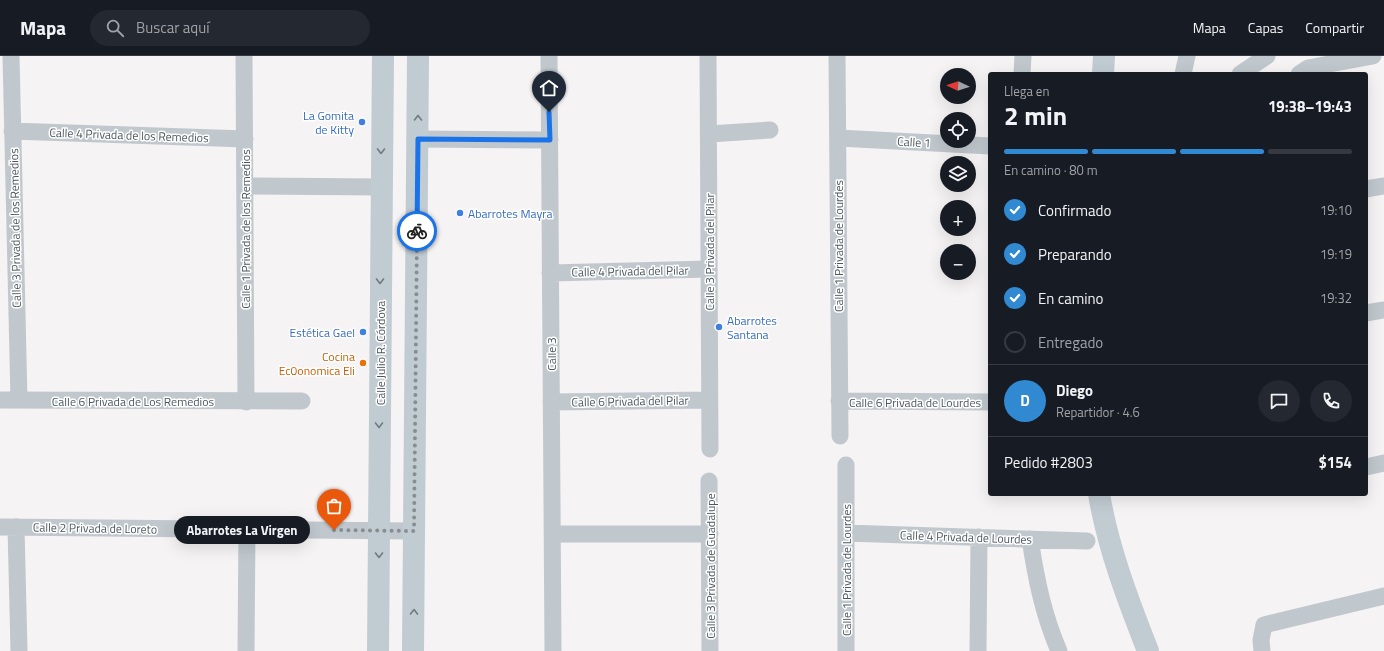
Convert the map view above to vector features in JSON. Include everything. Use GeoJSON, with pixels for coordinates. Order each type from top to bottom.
{"type":"FeatureCollection","features":[{"type":"Feature","properties":{"kind":"street","name":"Calle 3 Privada de los Remedios"},"geometry":{"type":"LineString","coordinates":[[10,56],[19,400]]}},
{"type":"Feature","properties":{"kind":"street","name":"Calle 1 Privada de los Remedios"},"geometry":{"type":"LineString","coordinates":[[244,56],[246,402]]}},
{"type":"Feature","properties":{"kind":"street","name":"Calle Julio R. Córdova"},"geometry":{"type":"LineString","coordinates":[[378,651],[382,56]]}},
{"type":"Feature","properties":{"kind":"street"},"geometry":{"type":"LineString","coordinates":[[413,651],[418,56]]}},
{"type":"Feature","properties":{"kind":"street","name":"Calle 3"},"geometry":{"type":"LineString","coordinates":[[549,56],[553,651]]}},
{"type":"Feature","properties":{"kind":"street","name":"Calle 3 Privada del Pilar"},"geometry":{"type":"LineString","coordinates":[[708,56],[710,449]]}},
{"type":"Feature","properties":{"kind":"street","name":"Calle 1 Privada de Lourdes"},"geometry":{"type":"LineString","coordinates":[[837,56],[840,436]]}},
{"type":"Feature","properties":{"kind":"street"},"geometry":{"type":"LineString","coordinates":[[1022,56],[1022,72]]}},
{"type":"Feature","properties":{"kind":"street"},"geometry":{"type":"LineString","coordinates":[[1103,72],[1104,56]]}},
{"type":"Feature","properties":{"kind":"street"},"geometry":{"type":"LineString","coordinates":[[1183,72],[1187,56]]}},
{"type":"Feature","properties":{"kind":"street"},"geometry":{"type":"LineString","coordinates":[[1302,72],[1308,68],[1340,59],[1373,56]]}},
{"type":"Feature","properties":{"kind":"street"},"geometry":{"type":"LineString","coordinates":[[1245,72],[1261,65]]}},
{"type":"Feature","properties":{"kind":"street"},"geometry":{"type":"LineString","coordinates":[[709,134],[770,130]]}},
{"type":"Feature","properties":{"kind":"street","name":"Calle 4 Privada de los Remedios"},"geometry":{"type":"LineString","coordinates":[[12,131],[245,139]]}},
{"type":"Feature","properties":{"kind":"street","name":"Calle 1"},"geometry":{"type":"LineString","coordinates":[[838,138],[988,146]]}},
{"type":"Feature","properties":{"kind":"street"},"geometry":{"type":"LineString","coordinates":[[418,139],[550,140]]}},
{"type":"Feature","properties":{"kind":"street"},"geometry":{"type":"LineString","coordinates":[[245,186],[381,187]]}},
{"type":"Feature","properties":{"kind":"street"},"geometry":{"type":"LineString","coordinates":[[1368,189],[1384,186]]}},
{"type":"Feature","properties":{"kind":"street","name":"Calle 4 Privada del Pilar"},"geometry":{"type":"LineString","coordinates":[[550,273],[709,269]]}},
{"type":"Feature","properties":{"kind":"street"},"geometry":{"type":"LineString","coordinates":[[1368,313],[1384,310]]}},
{"type":"Feature","properties":{"kind":"street","name":"Calle 6 Privada de Los Remedios"},"geometry":{"type":"LineString","coordinates":[[0,400],[302,401]]}},
{"type":"Feature","properties":{"kind":"street","name":"Calle 6 Privada del Pilar"},"geometry":{"type":"LineString","coordinates":[[551,402],[710,400]]}},
{"type":"Feature","properties":{"kind":"street","name":"Calle 6 Privada de Lourdes"},"geometry":{"type":"LineString","coordinates":[[839,401],[988,402]]}},
{"type":"Feature","properties":{"kind":"street"},"geometry":{"type":"LineString","coordinates":[[1368,467],[1384,463]]}},
{"type":"Feature","properties":{"kind":"street","name":"Calle 1 Privada de Lourdes"},"geometry":{"type":"LineString","coordinates":[[846,465],[846,651]]}},
{"type":"Feature","properties":{"kind":"street","name":"Calle 3 Privada de Guadalupe"},"geometry":{"type":"LineString","coordinates":[[709,481],[710,651]]}},
{"type":"Feature","properties":{"kind":"street"},"geometry":{"type":"LineString","coordinates":[[1099,496],[1104,523],[1130,606],[1148,651]]}},
{"type":"Feature","properties":{"kind":"street"},"geometry":{"type":"LineString","coordinates":[[8,527],[19,651]]}},
{"type":"Feature","properties":{"kind":"street","name":"Calle 2 Privada de Loreto"},"geometry":{"type":"LineString","coordinates":[[8,527],[414,531]]}},
{"type":"Feature","properties":{"kind":"street"},"geometry":{"type":"LineString","coordinates":[[246,651],[247,529]]}},
{"type":"Feature","properties":{"kind":"street","name":"Calle 4 Privada de Lourdes"},"geometry":{"type":"LineString","coordinates":[[846,533],[1087,541]]}},
{"type":"Feature","properties":{"kind":"street"},"geometry":{"type":"LineString","coordinates":[[552,534],[710,534]]}},
{"type":"Feature","properties":{"kind":"street"},"geometry":{"type":"LineString","coordinates":[[978,651],[979,537]]}},
{"type":"Feature","properties":{"kind":"street"},"geometry":{"type":"LineString","coordinates":[[1030,539],[1036,582],[1049,628],[1059,651]]}},
{"type":"Feature","properties":{"kind":"street"},"geometry":{"type":"LineString","coordinates":[[1262,651],[1261,640],[1264,625],[1384,596]]}},
{"type":"Feature","properties":{"kind":"way so far"},"geometry":{"type":"LineString","coordinates":[[334,530],[414,531],[417,231]]}},
{"type":"Feature","properties":{"kind":"place","name":"La Gomita de Kitty"},"geometry":{"type":"Point","coordinates":[362,122]}},
{"type":"Feature","properties":{"kind":"place","name":"Abarrotes Mayra"},"geometry":{"type":"Point","coordinates":[460,213]}},
{"type":"Feature","properties":{"kind":"place","name":"Abarrotes Santana"},"geometry":{"type":"Point","coordinates":[719,327]}},
{"type":"Feature","properties":{"kind":"place","name":"Estética Gael"},"geometry":{"type":"Point","coordinates":[363,332]}},
{"type":"Feature","properties":{"kind":"place","name":"Cocina Ec0onomica Eli"},"geometry":{"type":"Point","coordinates":[363,363]}},
{"type":"Feature","properties":{"kind":"place","name":"Abarrotes La Virgen"},"geometry":{"type":"Point","coordinates":[334,530]}},
{"type":"Feature","properties":{"kind":"route"},"geometry":{"type":"LineString","coordinates":[[417,231],[418,139],[550,140],[549,112]]}}]}
